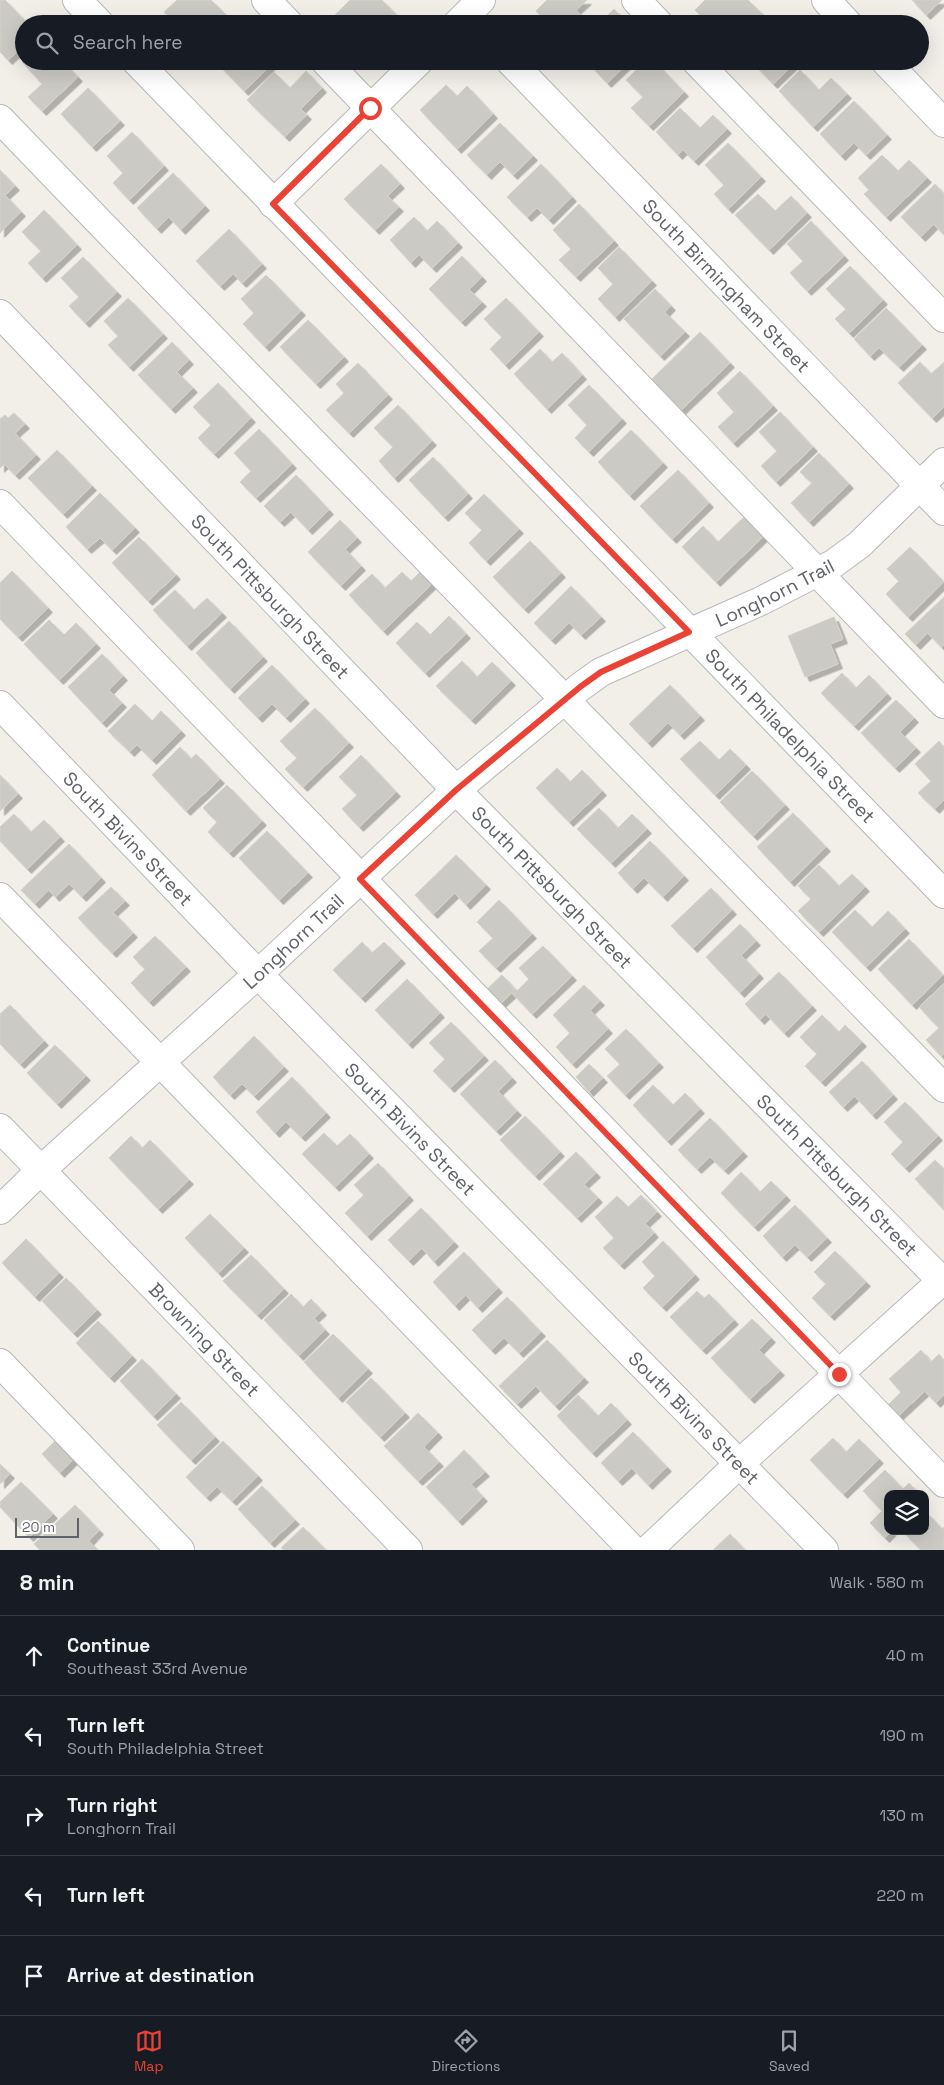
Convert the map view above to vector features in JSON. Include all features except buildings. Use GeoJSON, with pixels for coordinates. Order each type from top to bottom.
{"type":"FeatureCollection","features":[{"type":"Feature","properties":{"kind":"street"},"geometry":{"type":"LineString","coordinates":[[77,0],[91,15]]}},
{"type":"Feature","properties":{"kind":"street"},"geometry":{"type":"LineString","coordinates":[[266,0],[280,15]]}},
{"type":"Feature","properties":{"kind":"street"},"geometry":{"type":"LineString","coordinates":[[636,0],[650,15]]}},
{"type":"Feature","properties":{"kind":"street"},"geometry":{"type":"LineString","coordinates":[[826,0],[840,15]]}},
{"type":"Feature","properties":{"kind":"street","name":"South Philadelphia Street"},"geometry":{"type":"LineString","coordinates":[[145,70],[944,894]]}},
{"type":"Feature","properties":{"kind":"street"},"geometry":{"type":"LineString","coordinates":[[334,70],[944,704]]}},
{"type":"Feature","properties":{"kind":"street"},"geometry":{"type":"LineString","coordinates":[[273,204],[410,70]]}},
{"type":"Feature","properties":{"kind":"street","name":"South Birmingham Street"},"geometry":{"type":"LineString","coordinates":[[519,70],[944,511]]}},
{"type":"Feature","properties":{"kind":"street"},"geometry":{"type":"LineString","coordinates":[[705,70],[944,318]]}},
{"type":"Feature","properties":{"kind":"street"},"geometry":{"type":"LineString","coordinates":[[893,70],[944,123]]}},
{"type":"Feature","properties":{"kind":"street"},"geometry":{"type":"LineString","coordinates":[[0,119],[232,360],[944,1088]]}},
{"type":"Feature","properties":{"kind":"street","name":"South Pittsburgh Street"},"geometry":{"type":"LineString","coordinates":[[0,314],[456,790],[943,1281]]}},
{"type":"Feature","properties":{"kind":"street","name":"Longhorn Trail"},"geometry":{"type":"LineString","coordinates":[[0,1210],[41,1170],[258,974],[456,790],[565,699],[601,672],[761,601],[833,564],[859,545],[944,462]]}},
{"type":"Feature","properties":{"kind":"street"},"geometry":{"type":"LineString","coordinates":[[0,504],[944,1483]]}},
{"type":"Feature","properties":{"kind":"street","name":"South Bivins Street"},"geometry":{"type":"LineString","coordinates":[[0,705],[258,974],[824,1550]]}},
{"type":"Feature","properties":{"kind":"street"},"geometry":{"type":"LineString","coordinates":[[0,897],[633,1550]]}},
{"type":"Feature","properties":{"kind":"street","name":"Browning Street"},"geometry":{"type":"LineString","coordinates":[[0,1128],[408,1550]]}},
{"type":"Feature","properties":{"kind":"street"},"geometry":{"type":"LineString","coordinates":[[648,1550],[740,1463],[943,1281]]}},
{"type":"Feature","properties":{"kind":"street"},"geometry":{"type":"LineString","coordinates":[[0,1364],[180,1550]]}},
{"type":"Feature","properties":{"kind":"route"},"geometry":{"type":"LineString","coordinates":[[370,108],[273,204],[689,632],[601,672],[580,687],[456,790],[360,879],[839,1374]]}}]}
